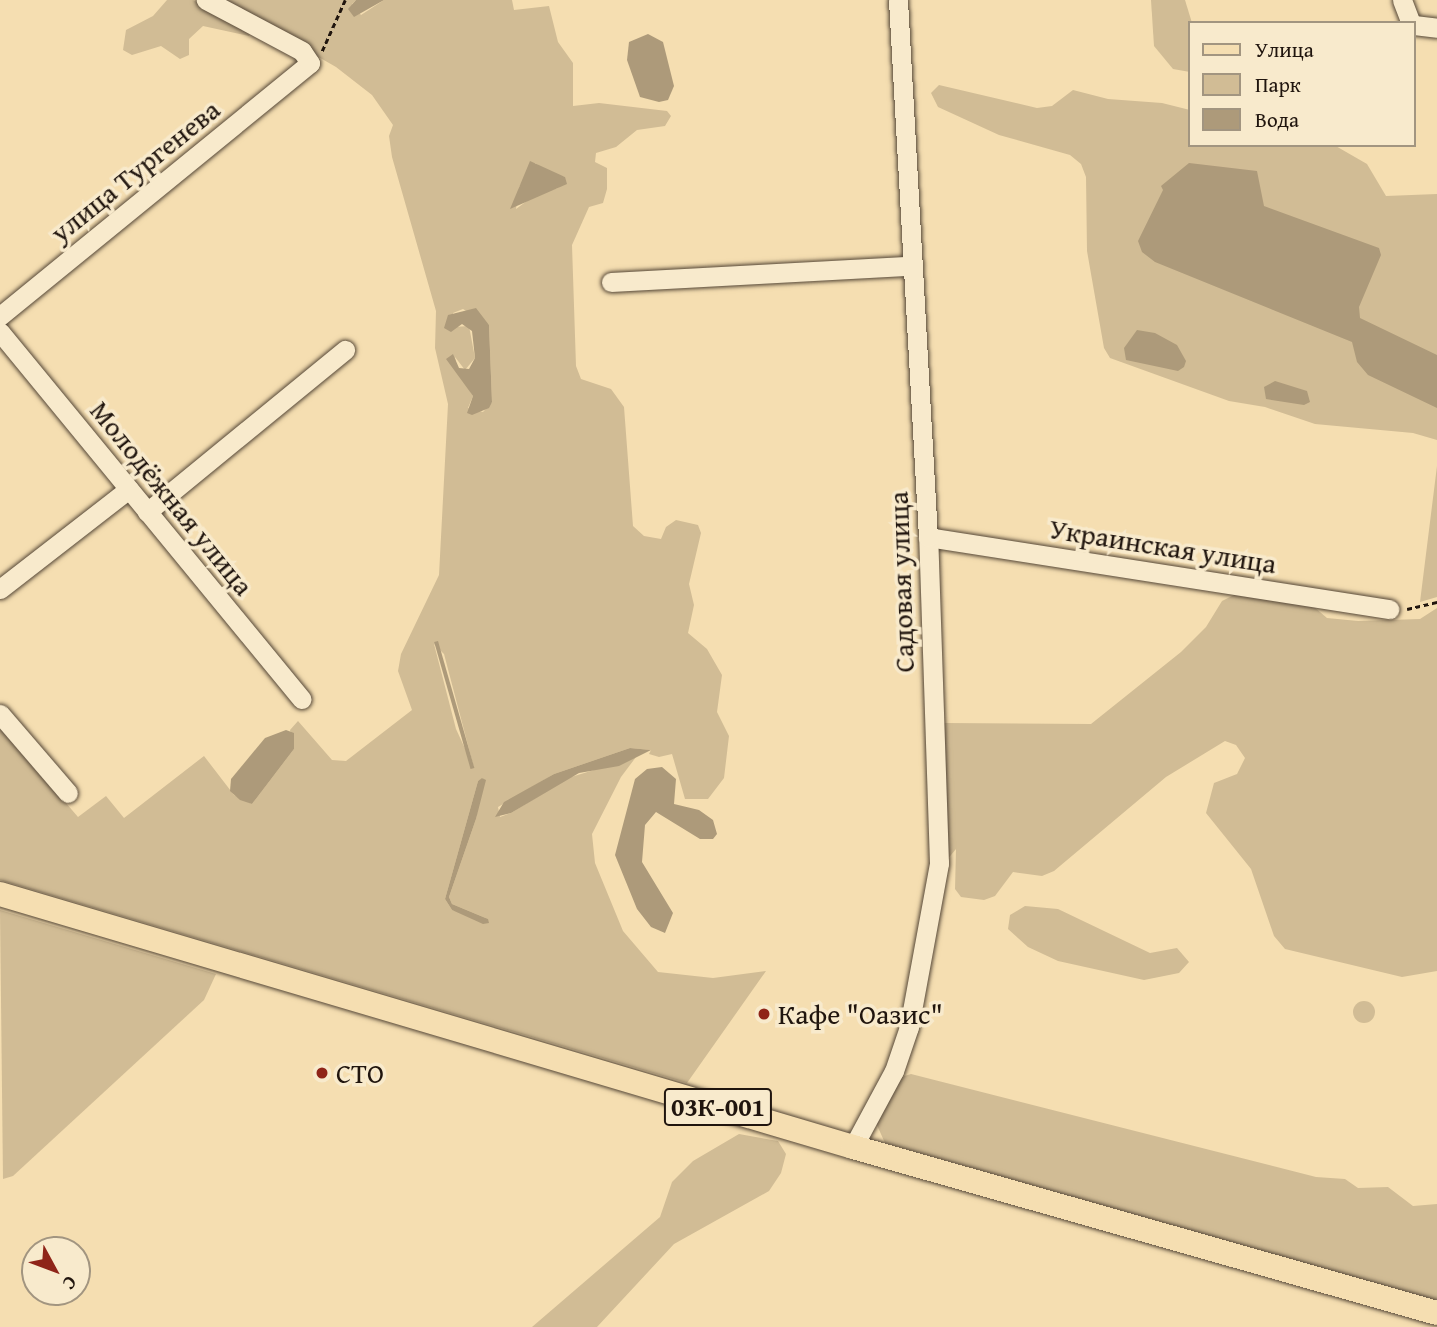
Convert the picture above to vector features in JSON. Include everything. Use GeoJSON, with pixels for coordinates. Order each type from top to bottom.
{"type":"FeatureCollection","features":[{"type":"Feature","properties":{"kind":"main road","name":"03К-001"},"geometry":{"type":"LineString","coordinates":[[0,894],[853,1147],[1437,1314]]}},
{"type":"Feature","properties":{"kind":"street"},"geometry":{"type":"LineString","coordinates":[[206,0],[302,51],[308,66]]}},
{"type":"Feature","properties":{"kind":"street","name":"Садовая улица"},"geometry":{"type":"LineString","coordinates":[[853,1147],[894,1071],[909,1027],[938,881],[928,537],[910,266],[898,0]]}},
{"type":"Feature","properties":{"kind":"street"},"geometry":{"type":"LineString","coordinates":[[1402,0],[1423,26]]}},
{"type":"Feature","properties":{"kind":"street","name":"улица Тургенева"},"geometry":{"type":"LineString","coordinates":[[0,316],[308,66]]}},
{"type":"Feature","properties":{"kind":"street"},"geometry":{"type":"LineString","coordinates":[[611,282],[910,266]]}},
{"type":"Feature","properties":{"kind":"street","name":"Молодёжная улица"},"geometry":{"type":"LineString","coordinates":[[0,332],[301,699]]}},
{"type":"Feature","properties":{"kind":"street"},"geometry":{"type":"LineString","coordinates":[[147,512],[345,350]]}},
{"type":"Feature","properties":{"kind":"street"},"geometry":{"type":"LineString","coordinates":[[0,589],[129,489]]}},
{"type":"Feature","properties":{"kind":"street","name":"Украинская улица"},"geometry":{"type":"LineString","coordinates":[[928,537],[1389,609]]}},
{"type":"Feature","properties":{"kind":"street"},"geometry":{"type":"LineString","coordinates":[[0,714],[68,793]]}},
{"type":"Feature","properties":{"kind":"path"},"geometry":{"type":"LineString","coordinates":[[308,66],[324,50],[345,0]]}},
{"type":"Feature","properties":{"kind":"path"},"geometry":{"type":"LineString","coordinates":[[1389,609],[1437,602]]}},
{"type":"Feature","properties":{"kind":"green space"},"geometry":{"type":"Polygon","coordinates":[[[167,0],[193,0],[251,30],[249,36],[203,26],[189,39],[189,55],[180,59],[161,46],[132,55],[123,50],[126,30],[153,16],[167,0]]]}},
{"type":"Feature","properties":{"kind":"green space"},"geometry":{"type":"Polygon","coordinates":[[[219,0],[356,0],[352,4],[361,15],[384,0],[512,0],[514,10],[549,6],[558,42],[573,63],[573,106],[599,103],[667,111],[671,116],[665,126],[637,130],[616,147],[596,153],[595,162],[607,168],[607,189],[603,203],[589,207],[572,245],[576,366],[581,379],[611,389],[624,407],[633,526],[644,536],[661,539],[666,527],[676,520],[698,525],[701,533],[689,584],[694,605],[688,633],[707,649],[722,675],[717,712],[729,736],[724,778],[708,799],[685,799],[672,754],[659,757],[649,754],[651,750],[630,748],[554,774],[498,807],[500,817],[568,778],[636,757],[621,777],[592,834],[595,863],[623,931],[658,972],[713,978],[766,971],[687,1083],[0,880],[0,726],[78,817],[106,796],[124,818],[204,756],[234,795],[252,804],[294,749],[290,730],[298,721],[332,760],[346,761],[412,710],[398,671],[401,654],[439,575],[448,404],[435,348],[436,311],[392,157],[389,136],[393,125],[372,95],[336,67],[219,0]],[[535,163],[519,187],[516,209],[535,195],[558,188],[565,177],[549,173],[535,163]],[[463,309],[453,313],[453,327],[469,326],[475,358],[465,370],[455,357],[457,370],[473,396],[468,408],[483,412],[492,402],[489,325],[463,309]],[[434,644],[456,729],[474,768],[444,654],[434,644]],[[483,778],[478,781],[445,899],[452,910],[488,919],[452,904],[449,897],[476,819],[483,778]]]}},
{"type":"Feature","properties":{"kind":"green space"},"geometry":{"type":"Polygon","coordinates":[[[1151,0],[1185,0],[1191,21],[1188,21],[1188,72],[1173,69],[1154,46],[1151,0]]]}},
{"type":"Feature","properties":{"kind":"green space"},"geometry":{"type":"Polygon","coordinates":[[[939,85],[1037,108],[1052,106],[1073,90],[1108,99],[1162,103],[1188,110],[1188,147],[1337,147],[1367,164],[1386,196],[1437,194],[1437,440],[1413,433],[1315,424],[1265,407],[1229,401],[1110,358],[1104,348],[1087,251],[1086,177],[1081,164],[1070,155],[999,135],[938,107],[931,93],[939,85]]]}},
{"type":"Feature","properties":{"kind":"green space"},"geometry":{"type":"Polygon","coordinates":[[[1437,466],[1437,597],[1420,602],[1437,466]]]}},
{"type":"Feature","properties":{"kind":"green space"},"geometry":{"type":"Polygon","coordinates":[[[1238,593],[1313,606],[1327,618],[1358,621],[1420,619],[1437,608],[1437,971],[1402,977],[1285,949],[1274,936],[1251,869],[1206,813],[1214,783],[1237,774],[1245,758],[1236,745],[1225,741],[1166,777],[1054,871],[1042,876],[1013,872],[995,896],[984,900],[961,897],[955,889],[956,849],[946,861],[943,723],[1091,724],[1181,652],[1206,627],[1222,601],[1238,593]]]}},
{"type":"Feature","properties":{"kind":"green space"},"geometry":{"type":"Polygon","coordinates":[[[1025,906],[1058,909],[1150,953],[1177,948],[1189,962],[1179,973],[1144,980],[1058,961],[1028,947],[1008,929],[1010,915],[1025,906]]]}},
{"type":"Feature","properties":{"kind":"green space"},"geometry":{"type":"Polygon","coordinates":[[[0,910],[216,974],[204,1000],[13,1176],[3,1179],[0,910]]]}},
{"type":"Feature","properties":{"kind":"green space"},"geometry":{"type":"Polygon","coordinates":[[[1364,1001],[1372,1004],[1375,1012],[1372,1020],[1364,1023],[1356,1020],[1353,1012],[1356,1004],[1364,1001]]]}},
{"type":"Feature","properties":{"kind":"green space"},"geometry":{"type":"Polygon","coordinates":[[[911,1074],[1316,1177],[1345,1179],[1358,1188],[1388,1187],[1413,1206],[1437,1204],[1437,1301],[885,1143],[876,1123],[898,1078],[911,1074]]]}},
{"type":"Feature","properties":{"kind":"green space"},"geometry":{"type":"Polygon","coordinates":[[[739,1134],[778,1141],[786,1154],[781,1173],[769,1191],[674,1244],[597,1327],[532,1327],[660,1217],[672,1182],[693,1161],[739,1134]]]}},
{"type":"Feature","properties":{"kind":"water"},"geometry":{"type":"Polygon","coordinates":[[[356,0],[384,0],[354,17],[348,9],[356,0]]]}},
{"type":"Feature","properties":{"kind":"water"},"geometry":{"type":"Polygon","coordinates":[[[648,34],[663,42],[674,86],[668,100],[659,102],[640,97],[627,60],[629,42],[648,34]]]}},
{"type":"Feature","properties":{"kind":"water"},"geometry":{"type":"Polygon","coordinates":[[[530,161],[565,177],[567,184],[510,209],[530,161]]]}},
{"type":"Feature","properties":{"kind":"water"},"geometry":{"type":"Polygon","coordinates":[[[1189,163],[1257,171],[1264,206],[1379,248],[1381,255],[1359,307],[1360,318],[1437,355],[1437,408],[1368,375],[1357,362],[1352,342],[1155,262],[1142,252],[1138,241],[1163,190],[1161,186],[1189,163]]]}},
{"type":"Feature","properties":{"kind":"water"},"geometry":{"type":"Polygon","coordinates":[[[476,308],[489,325],[492,402],[489,408],[472,415],[467,413],[473,396],[446,359],[453,354],[459,368],[469,369],[475,358],[472,331],[462,324],[451,332],[444,328],[448,315],[476,308]]]}},
{"type":"Feature","properties":{"kind":"water"},"geometry":{"type":"Polygon","coordinates":[[[1137,330],[1155,333],[1177,345],[1186,361],[1184,367],[1178,371],[1126,360],[1124,348],[1137,330]]]}},
{"type":"Feature","properties":{"kind":"water"},"geometry":{"type":"Polygon","coordinates":[[[1275,381],[1307,391],[1310,402],[1304,405],[1266,399],[1264,387],[1275,381]]]}},
{"type":"Feature","properties":{"kind":"water"},"geometry":{"type":"Polygon","coordinates":[[[438,641],[474,768],[471,769],[434,642],[438,641]]]}},
{"type":"Feature","properties":{"kind":"water"},"geometry":{"type":"Polygon","coordinates":[[[286,730],[294,733],[294,749],[252,804],[240,800],[230,791],[231,779],[265,738],[286,730]]]}},
{"type":"Feature","properties":{"kind":"water"},"geometry":{"type":"Polygon","coordinates":[[[630,748],[651,750],[619,766],[579,773],[511,813],[495,817],[504,802],[554,774],[630,748]]]}},
{"type":"Feature","properties":{"kind":"water"},"geometry":{"type":"Polygon","coordinates":[[[662,767],[676,779],[674,804],[699,810],[713,820],[717,834],[713,839],[700,839],[656,812],[645,825],[642,862],[673,913],[665,933],[651,927],[637,909],[615,855],[635,779],[647,769],[662,767]]]}},
{"type":"Feature","properties":{"kind":"water"},"geometry":{"type":"Polygon","coordinates":[[[482,778],[486,780],[476,819],[449,897],[452,904],[488,919],[489,923],[483,924],[452,910],[445,899],[478,781],[482,778]]]}},
{"type":"Feature","properties":{"kind":"place","name":"Кафе \"Оазис\""},"geometry":{"type":"Point","coordinates":[764,1014]}},
{"type":"Feature","properties":{"kind":"place","name":"СТО"},"geometry":{"type":"Point","coordinates":[322,1073]}}]}
